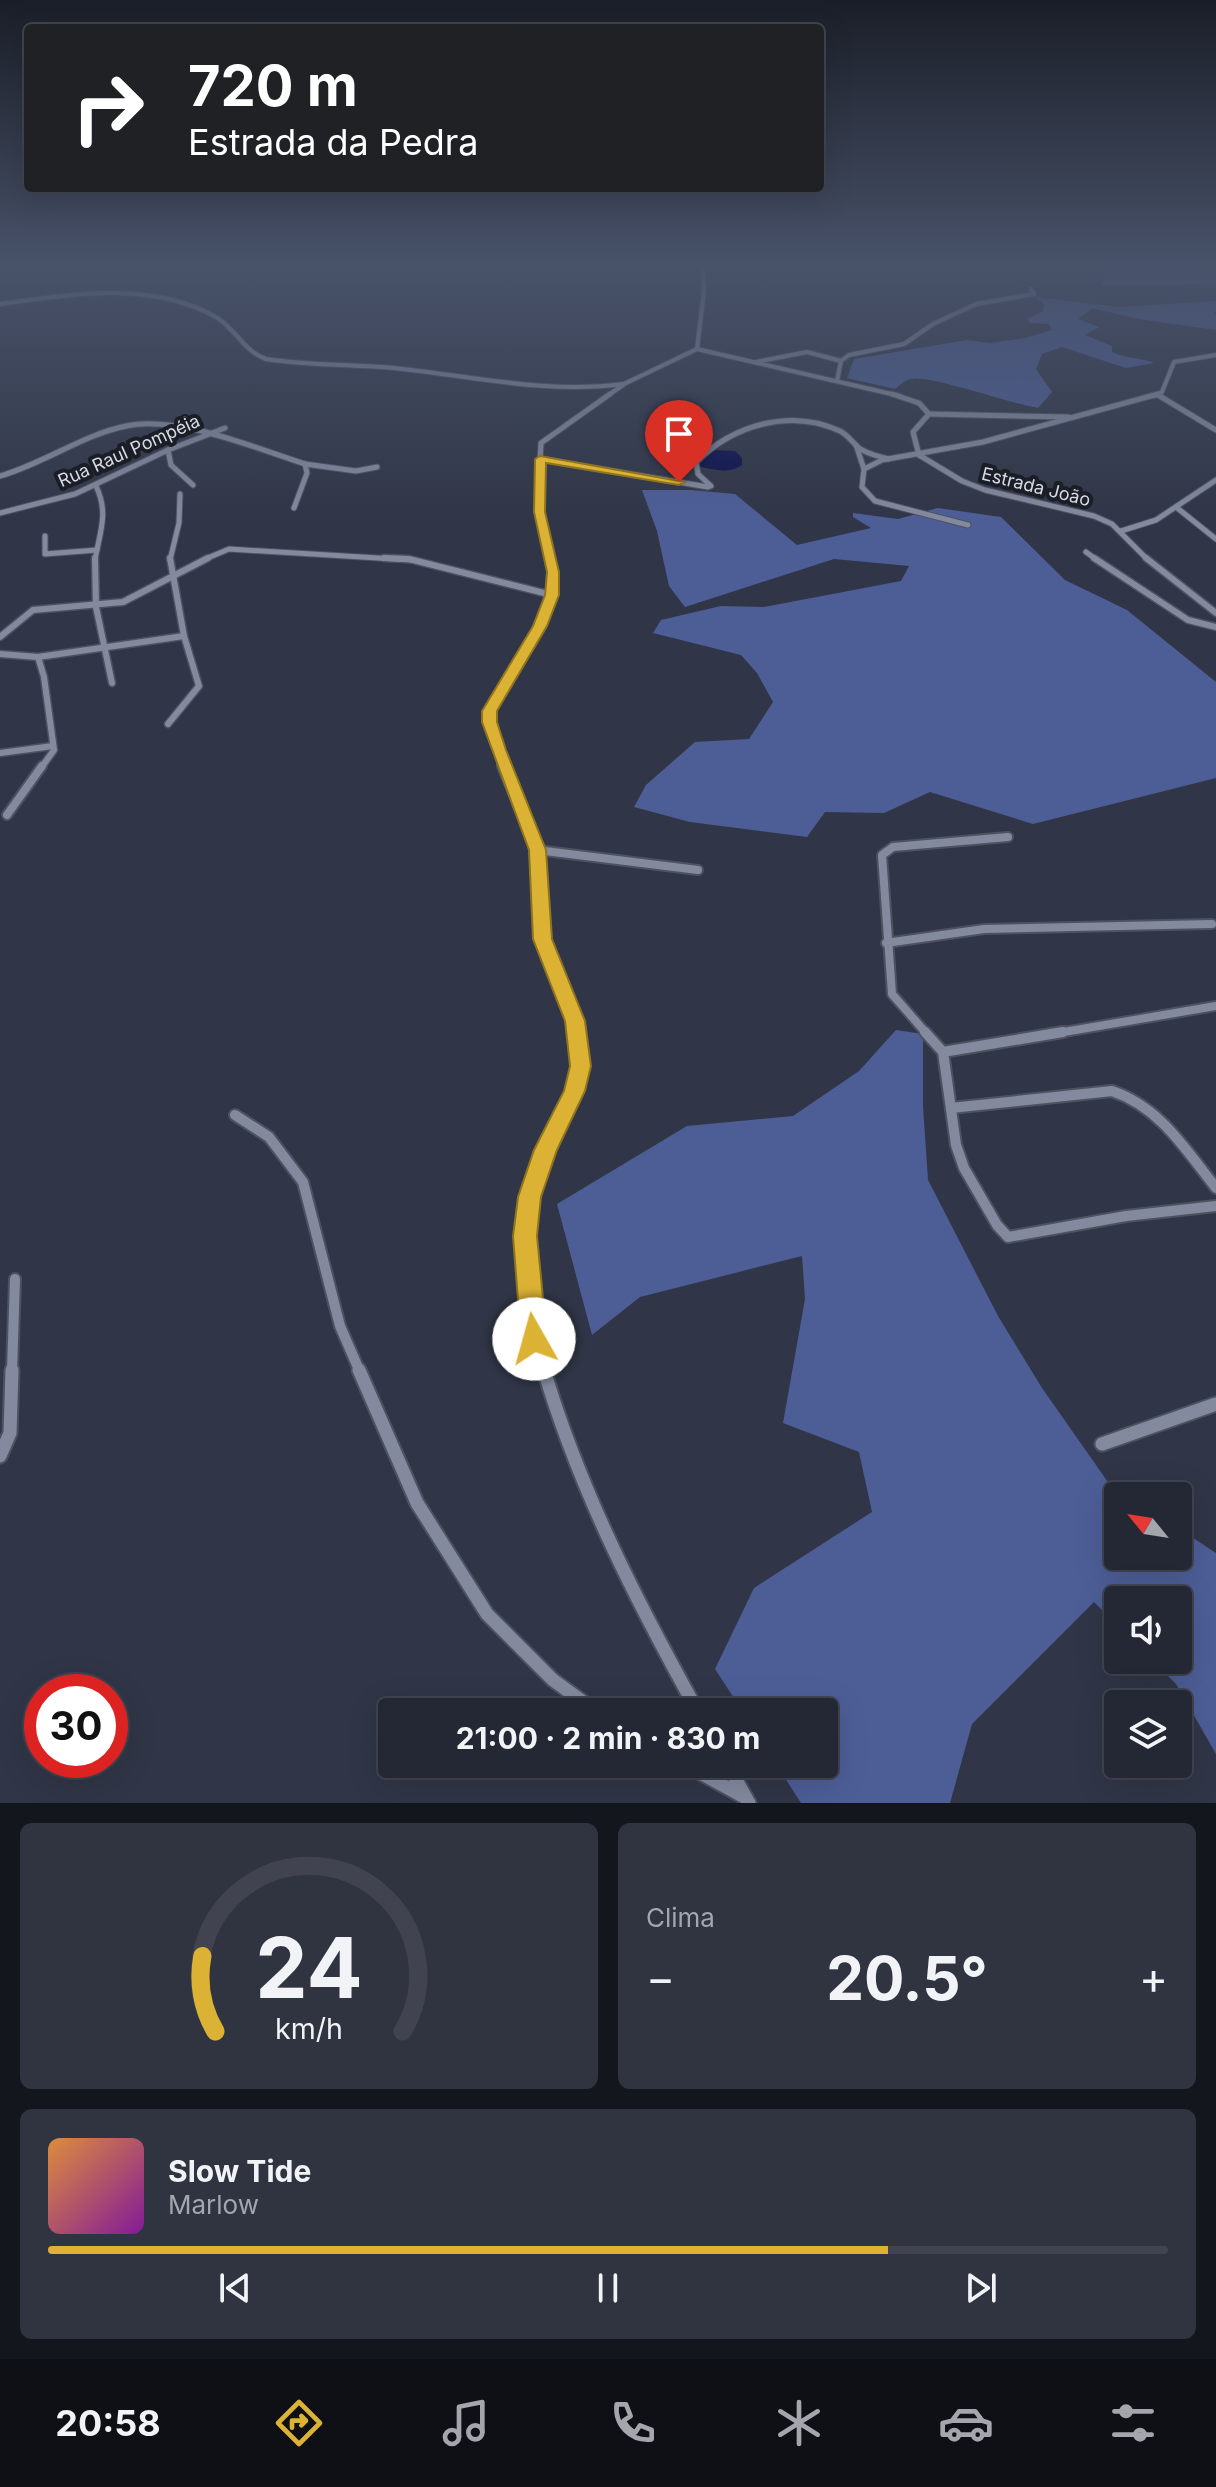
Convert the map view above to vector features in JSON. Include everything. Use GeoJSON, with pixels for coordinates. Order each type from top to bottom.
{"type":"FeatureCollection","features":[{"type":"Feature","properties":{"kind":"street"},"geometry":{"type":"LineString","coordinates":[[247,351],[266,359],[390,368],[520,385],[588,388],[626,383]]}},
{"type":"Feature","properties":{"kind":"street"},"geometry":{"type":"LineString","coordinates":[[690,1698],[661,1646],[578,1473],[534,1339],[525,1236],[529,1197],[545,1150],[574,1091],[580,1066],[575,1021],[543,939],[537,850],[489,722],[490,711],[540,626],[552,595],[553,572],[539,512],[541,443],[626,383],[693,351]]}},
{"type":"Feature","properties":{"kind":"street"},"geometry":{"type":"LineString","coordinates":[[706,351],[912,400],[926,408],[929,414]]}},
{"type":"Feature","properties":{"kind":"street"},"geometry":{"type":"LineString","coordinates":[[837,381],[841,361],[849,355],[868,351]]}},
{"type":"Feature","properties":{"kind":"street"},"geometry":{"type":"LineString","coordinates":[[754,362],[807,352],[841,361]]}},
{"type":"Feature","properties":{"kind":"street"},"geometry":{"type":"LineString","coordinates":[[864,469],[888,459],[919,455],[1080,417],[1158,395],[1167,382],[1174,362],[1216,355]]}},
{"type":"Feature","properties":{"kind":"street"},"geometry":{"type":"LineString","coordinates":[[1158,395],[1216,430]]}},
{"type":"Feature","properties":{"kind":"street"},"geometry":{"type":"LineString","coordinates":[[919,455],[913,432],[929,414],[1080,417]]}},
{"type":"Feature","properties":{"kind":"street"},"geometry":{"type":"LineString","coordinates":[[540,459],[708,487],[711,486],[698,474],[696,462],[713,443],[734,432],[800,419],[844,433],[856,445],[888,459]]}},
{"type":"Feature","properties":{"kind":"street"},"geometry":{"type":"LineString","coordinates":[[0,476],[26,469],[128,426],[153,424],[305,464],[342,470],[377,467]]}},
{"type":"Feature","properties":{"kind":"street","name":"Rua Raul Pompéia"},"geometry":{"type":"LineString","coordinates":[[0,513],[56,500],[96,486],[201,435],[225,428]]}},
{"type":"Feature","properties":{"kind":"street"},"geometry":{"type":"LineString","coordinates":[[856,445],[864,469],[861,484],[865,493],[875,501],[968,525]]}},
{"type":"Feature","properties":{"kind":"street"},"geometry":{"type":"LineString","coordinates":[[168,450],[171,465],[193,485]]}},
{"type":"Feature","properties":{"kind":"street","name":"Estrada João"},"geometry":{"type":"LineString","coordinates":[[919,455],[962,481],[985,490],[1094,516],[1121,531],[1154,566],[1216,613]]}},
{"type":"Feature","properties":{"kind":"street"},"geometry":{"type":"LineString","coordinates":[[294,508],[307,473],[305,464]]}},
{"type":"Feature","properties":{"kind":"street"},"geometry":{"type":"LineString","coordinates":[[1121,531],[1156,520],[1216,480]]}},
{"type":"Feature","properties":{"kind":"street"},"geometry":{"type":"LineString","coordinates":[[96,486],[104,503],[97,550],[96,607],[112,683]]}},
{"type":"Feature","properties":{"kind":"street"},"geometry":{"type":"LineString","coordinates":[[168,724],[199,686],[184,636],[172,575],[170,550],[179,523],[180,494]]}},
{"type":"Feature","properties":{"kind":"street"},"geometry":{"type":"LineString","coordinates":[[1176,507],[1216,539]]}},
{"type":"Feature","properties":{"kind":"street"},"geometry":{"type":"LineString","coordinates":[[45,536],[45,554],[97,550]]}},
{"type":"Feature","properties":{"kind":"street"},"geometry":{"type":"LineString","coordinates":[[0,637],[33,610],[96,607],[133,599],[208,556],[229,549],[409,559],[552,595]]}},
{"type":"Feature","properties":{"kind":"street"},"geometry":{"type":"LineString","coordinates":[[1086,552],[1188,620],[1216,627]]}},
{"type":"Feature","properties":{"kind":"street"},"geometry":{"type":"LineString","coordinates":[[0,654],[38,657],[184,636]]}},
{"type":"Feature","properties":{"kind":"street"},"geometry":{"type":"LineString","coordinates":[[7,815],[54,750],[44,677],[38,657]]}},
{"type":"Feature","properties":{"kind":"street"},"geometry":{"type":"LineString","coordinates":[[0,753],[53,746]]}},
{"type":"Feature","properties":{"kind":"street"},"geometry":{"type":"LineString","coordinates":[[1008,837],[893,847],[882,855],[892,994],[943,1052],[956,1145],[964,1168],[997,1225],[1008,1237],[1126,1216],[1216,1206]]}},
{"type":"Feature","properties":{"kind":"street"},"geometry":{"type":"LineString","coordinates":[[537,850],[698,870]]}},
{"type":"Feature","properties":{"kind":"street"},"geometry":{"type":"LineString","coordinates":[[886,943],[984,929],[1215,926]]}},
{"type":"Feature","properties":{"kind":"street"},"geometry":{"type":"LineString","coordinates":[[943,1052],[1216,1006]]}},
{"type":"Feature","properties":{"kind":"street"},"geometry":{"type":"LineString","coordinates":[[951,1108],[1112,1091],[1125,1093],[1153,1112],[1216,1188]]}},
{"type":"Feature","properties":{"kind":"street"},"geometry":{"type":"LineString","coordinates":[[235,1115],[276,1144],[303,1182],[340,1326],[417,1503],[487,1614],[553,1680],[578,1698]]}},
{"type":"Feature","properties":{"kind":"street"},"geometry":{"type":"LineString","coordinates":[[0,1456],[10,1433],[15,1279]]}},
{"type":"Feature","properties":{"kind":"street"},"geometry":{"type":"LineString","coordinates":[[1102,1444],[1216,1404]]}},
{"type":"Feature","properties":{"kind":"street"},"geometry":{"type":"LineString","coordinates":[[709,1778],[748,1800]]}},
{"type":"Feature","properties":{"kind":"street"},"geometry":{"type":"LineString","coordinates":[[735,1778],[748,1800]]}},
{"type":"Feature","properties":{"kind":"shaded area"},"geometry":{"type":"Polygon","coordinates":[[[901,351],[1050,351],[1042,354],[1036,369],[1052,392],[1038,408],[920,379],[909,380],[895,389],[847,378],[854,359],[901,351]]]}},
{"type":"Feature","properties":{"kind":"shaded area"},"geometry":{"type":"Polygon","coordinates":[[[1075,351],[1112,351],[1154,363],[1126,368],[1075,351]]]}},
{"type":"Feature","properties":{"kind":"shaded area"},"geometry":{"type":"Polygon","coordinates":[[[713,450],[735,451],[742,458],[742,465],[727,470],[698,466],[713,450]]]}},
{"type":"Feature","properties":{"kind":"shaded area"},"geometry":{"type":"Polygon","coordinates":[[[642,490],[735,494],[797,545],[871,528],[853,517],[853,513],[898,519],[938,508],[1001,517],[1065,580],[1127,610],[1216,682],[1216,778],[1033,824],[930,792],[884,813],[825,812],[807,837],[690,822],[634,807],[646,785],[695,742],[749,739],[773,702],[757,673],[741,655],[653,633],[661,620],[721,606],[764,607],[901,581],[909,566],[834,559],[685,607],[669,586],[657,531],[642,490]]]}},
{"type":"Feature","properties":{"kind":"shaded area"},"geometry":{"type":"Polygon","coordinates":[[[896,1030],[923,1034],[923,1106],[928,1180],[998,1316],[1042,1388],[1108,1482],[1104,1482],[1104,1570],[1192,1570],[1192,1537],[1216,1553],[1216,1754],[1192,1712],[1192,1690],[1179,1690],[1166,1674],[1192,1674],[1192,1586],[1104,1586],[1104,1612],[1094,1602],[972,1724],[950,1803],[801,1803],[785,1778],[838,1778],[838,1698],[734,1698],[715,1669],[754,1588],[872,1512],[859,1452],[783,1423],[805,1299],[802,1256],[640,1297],[592,1335],[557,1204],[687,1126],[793,1116],[859,1071],[896,1030]]]}},
{"type":"Feature","properties":{"kind":"route"},"geometry":{"type":"LineString","coordinates":[[534,1339],[525,1236],[529,1197],[545,1150],[574,1091],[580,1066],[579,1043],[575,1021],[543,939],[537,850],[498,750],[489,722],[490,711],[540,626],[552,595],[553,572],[539,512],[540,459],[679,482]]}}]}
